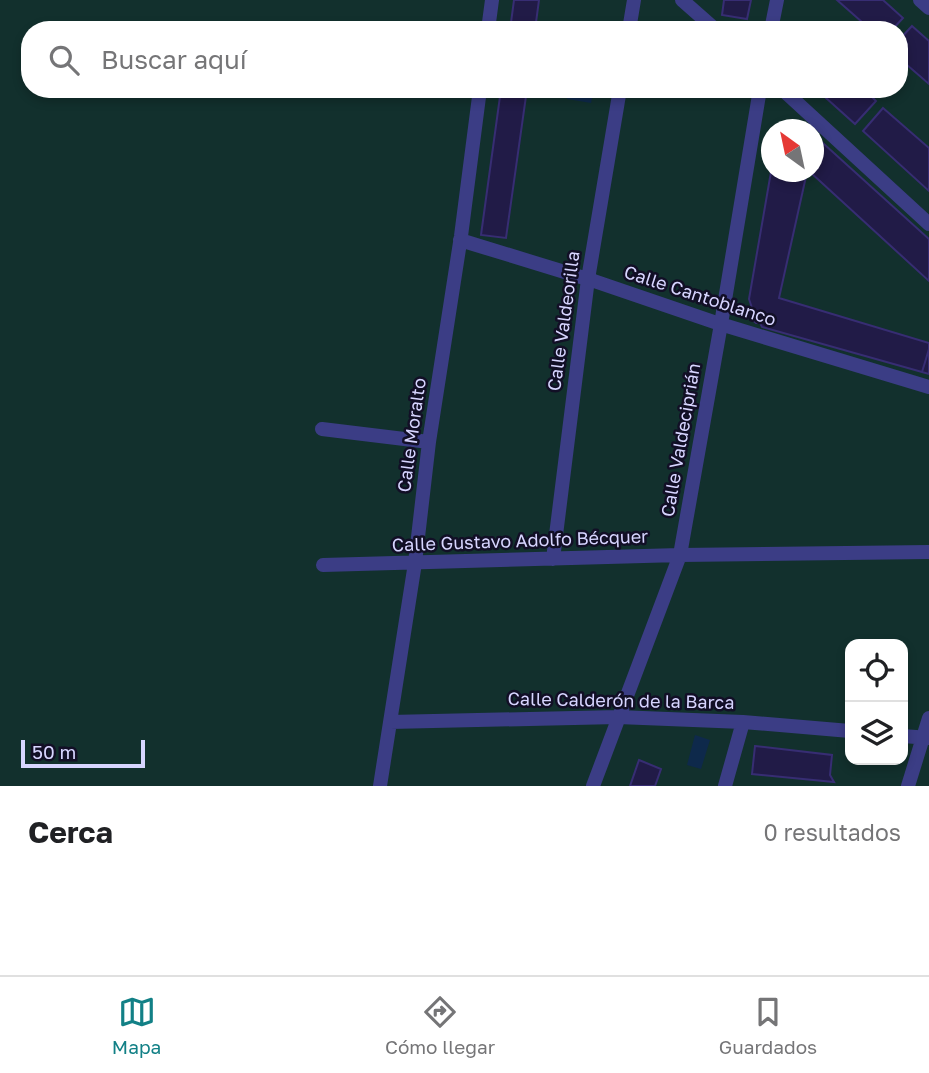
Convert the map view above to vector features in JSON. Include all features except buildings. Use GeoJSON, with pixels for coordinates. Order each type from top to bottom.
{"type":"FeatureCollection","features":[{"type":"Feature","properties":{"kind":"street"},"geometry":{"type":"LineString","coordinates":[[489,21],[492,0]]}},
{"type":"Feature","properties":{"kind":"street"},"geometry":{"type":"LineString","coordinates":[[630,21],[634,0]]}},
{"type":"Feature","properties":{"kind":"street"},"geometry":{"type":"LineString","coordinates":[[682,0],[706,21]]}},
{"type":"Feature","properties":{"kind":"street"},"geometry":{"type":"LineString","coordinates":[[773,21],[777,0]]}},
{"type":"Feature","properties":{"kind":"street"},"geometry":{"type":"LineString","coordinates":[[920,0],[929,8]]}},
{"type":"Feature","properties":{"kind":"street","name":"Calle Moralto"},"geometry":{"type":"LineString","coordinates":[[380,786],[415,563],[429,442],[479,98]]}},
{"type":"Feature","properties":{"kind":"street","name":"Calle Valdeorilla"},"geometry":{"type":"LineString","coordinates":[[553,559],[588,279],[618,98]]}},
{"type":"Feature","properties":{"kind":"street","name":"Calle Valdeciprián"},"geometry":{"type":"LineString","coordinates":[[593,786],[680,555],[759,98]]}},
{"type":"Feature","properties":{"kind":"street"},"geometry":{"type":"LineString","coordinates":[[792,98],[929,224]]}},
{"type":"Feature","properties":{"kind":"street","name":"Calle Cantoblanco"},"geometry":{"type":"LineString","coordinates":[[460,240],[929,387]]}},
{"type":"Feature","properties":{"kind":"street"},"geometry":{"type":"LineString","coordinates":[[322,429],[429,442]]}},
{"type":"Feature","properties":{"kind":"street","name":"Calle Gustavo Adolfo Bécquer"},"geometry":{"type":"LineString","coordinates":[[323,565],[680,555],[929,552]]}},
{"type":"Feature","properties":{"kind":"street","name":"Calle Calderón de la Barca"},"geometry":{"type":"LineString","coordinates":[[390,722],[618,717],[743,722],[845,731]]}},
{"type":"Feature","properties":{"kind":"street"},"geometry":{"type":"LineString","coordinates":[[908,786],[926,738],[929,718]]}},
{"type":"Feature","properties":{"kind":"street"},"geometry":{"type":"LineString","coordinates":[[725,786],[743,722]]}},
{"type":"Feature","properties":{"kind":"street"},"geometry":{"type":"LineString","coordinates":[[908,736],[926,738]]}},
{"type":"Feature","properties":{"kind":"green space"},"geometry":{"type":"Polygon","coordinates":[[[0,0],[929,0],[929,786],[0,786],[0,0]]]}},
{"type":"Feature","properties":{"kind":"water"},"geometry":{"type":"Polygon","coordinates":[[[567,98],[592,98],[591,103],[567,98]]]}},
{"type":"Feature","properties":{"kind":"water"},"geometry":{"type":"Polygon","coordinates":[[[695,735],[710,740],[701,769],[687,765],[695,735]]]}}]}
